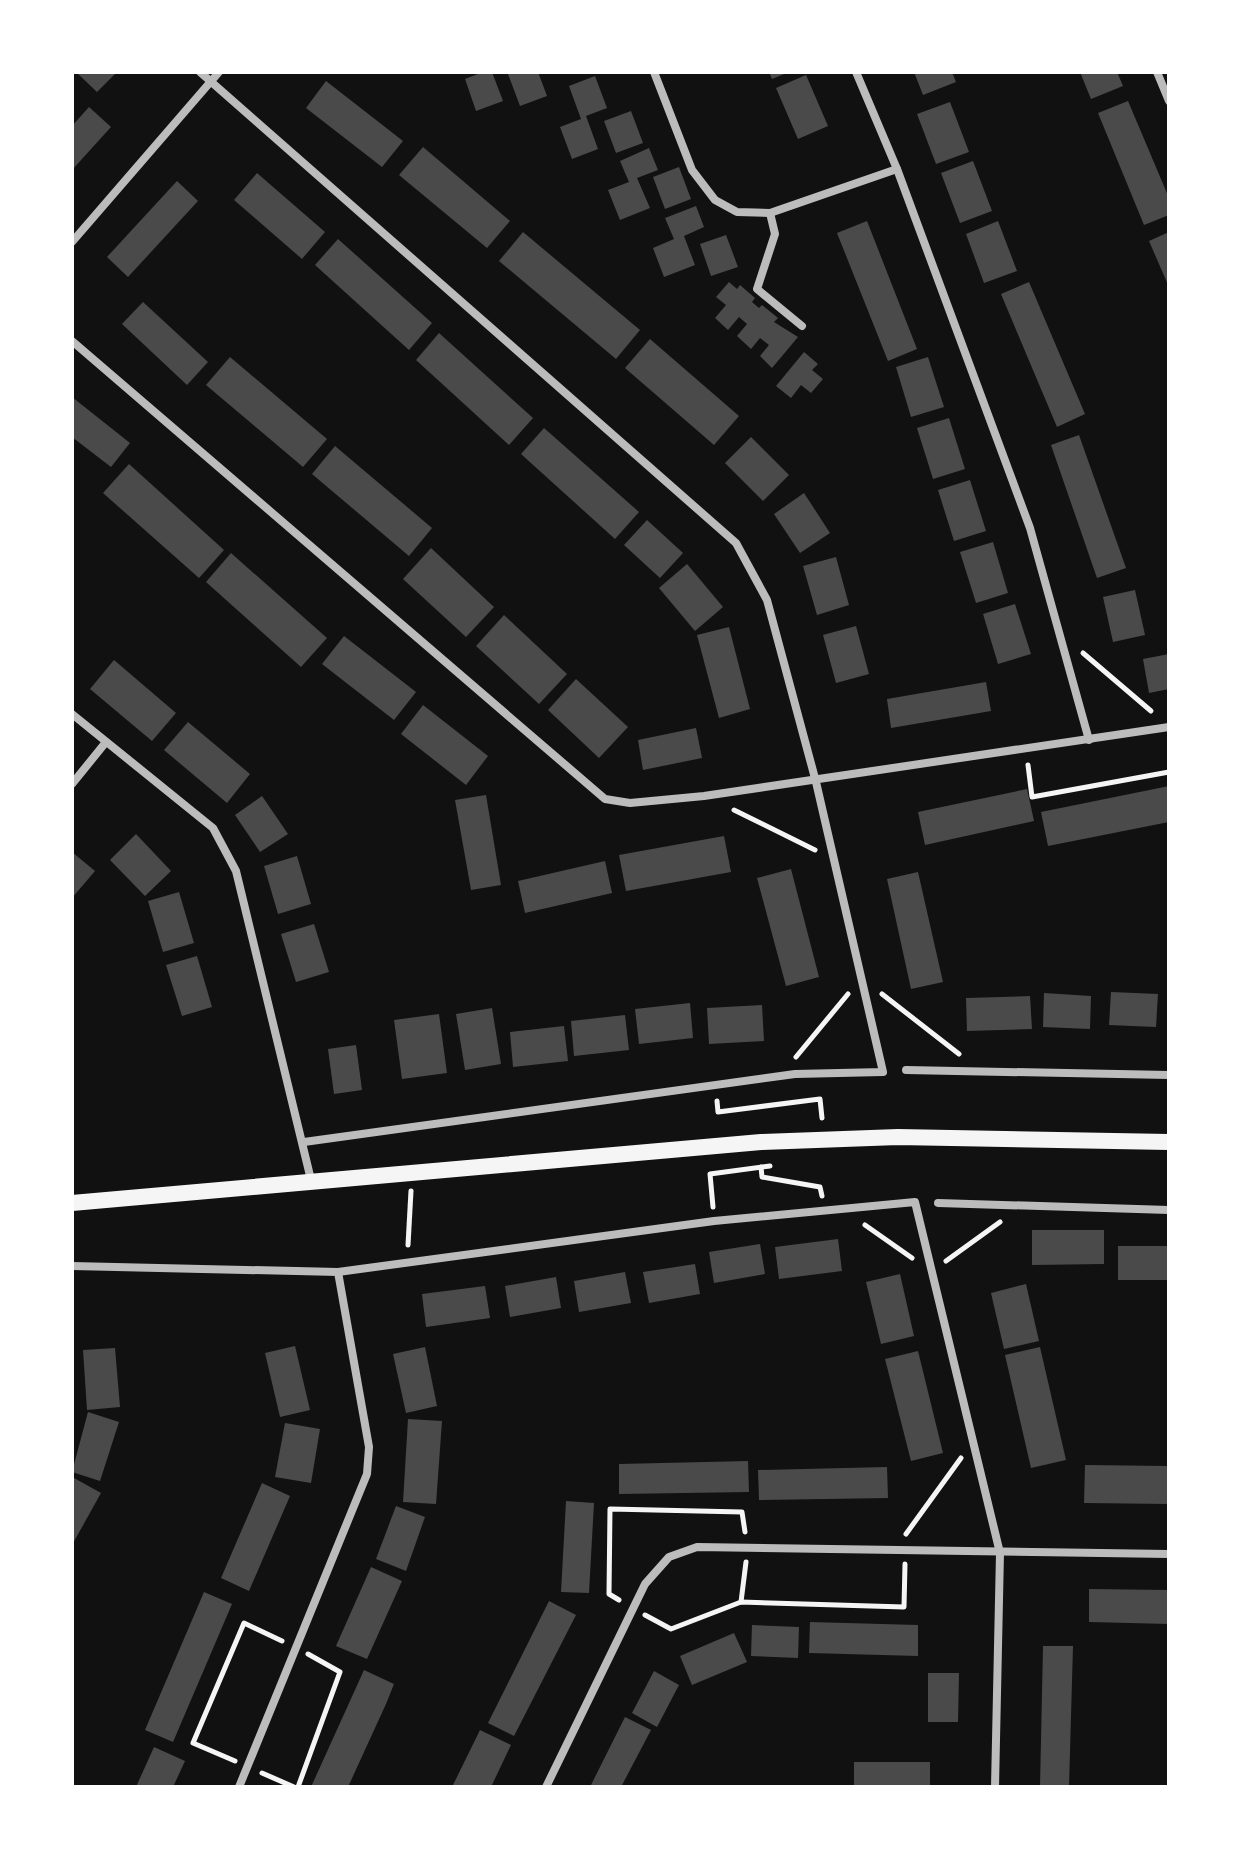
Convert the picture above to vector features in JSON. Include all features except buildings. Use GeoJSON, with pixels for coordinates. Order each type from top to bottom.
{"type":"FeatureCollection","features":[{"type":"Feature","properties":{"kind":"main road"},"geometry":{"type":"LineString","coordinates":[[72,1203],[761,1142],[898,1137],[1169,1142]]}},
{"type":"Feature","properties":{"kind":"street"},"geometry":{"type":"LineString","coordinates":[[200,72],[736,543],[767,600],[816,782],[883,1072],[795,1074],[304,1142]]}},
{"type":"Feature","properties":{"kind":"street"},"geometry":{"type":"LineString","coordinates":[[72,242],[219,72]]}},
{"type":"Feature","properties":{"kind":"street"},"geometry":{"type":"LineString","coordinates":[[654,72],[692,170],[715,200],[737,212],[770,213],[897,169]]}},
{"type":"Feature","properties":{"kind":"street"},"geometry":{"type":"LineString","coordinates":[[856,72],[897,169],[1030,528],[1089,740]]}},
{"type":"Feature","properties":{"kind":"street"},"geometry":{"type":"LineString","coordinates":[[1157,72],[1169,101]]}},
{"type":"Feature","properties":{"kind":"street"},"geometry":{"type":"LineString","coordinates":[[770,213],[775,234],[757,289],[802,326]]}},
{"type":"Feature","properties":{"kind":"street"},"geometry":{"type":"LineString","coordinates":[[72,341],[605,799],[630,803],[816,782],[1169,727]]}},
{"type":"Feature","properties":{"kind":"street"},"geometry":{"type":"LineString","coordinates":[[72,714],[213,828],[236,871],[312,1184]]}},
{"type":"Feature","properties":{"kind":"street"},"geometry":{"type":"LineString","coordinates":[[72,784],[106,742]]}},
{"type":"Feature","properties":{"kind":"street"},"geometry":{"type":"LineString","coordinates":[[906,1070],[1169,1075]]}},
{"type":"Feature","properties":{"kind":"street"},"geometry":{"type":"LineString","coordinates":[[72,1266],[338,1272],[714,1221],[915,1202],[1000,1553],[995,1787]]}},
{"type":"Feature","properties":{"kind":"street"},"geometry":{"type":"LineString","coordinates":[[938,1203],[1169,1210]]}},
{"type":"Feature","properties":{"kind":"street"},"geometry":{"type":"LineString","coordinates":[[239,1787],[367,1474],[369,1447],[338,1272]]}},
{"type":"Feature","properties":{"kind":"street"},"geometry":{"type":"LineString","coordinates":[[546,1787],[645,1584],[669,1557],[697,1547],[1169,1554]]}},
{"type":"Feature","properties":{"kind":"path"},"geometry":{"type":"LineString","coordinates":[[1061,634],[1169,727]]}},
{"type":"Feature","properties":{"kind":"path"},"geometry":{"type":"LineString","coordinates":[[1026,749],[1032,797],[1169,772]]}},
{"type":"Feature","properties":{"kind":"path"},"geometry":{"type":"LineString","coordinates":[[704,796],[833,858]]}},
{"type":"Feature","properties":{"kind":"path"},"geometry":{"type":"LineString","coordinates":[[716,1084],[718,1112],[820,1099]]}},
{"type":"Feature","properties":{"kind":"path"},"geometry":{"type":"LineString","coordinates":[[751,1093],[754,1108]]}},
{"type":"Feature","properties":{"kind":"path"},"geometry":{"type":"LineString","coordinates":[[714,1221],[710,1174],[761,1167],[762,1177],[820,1187]]}},
{"type":"Feature","properties":{"kind":"path"},"geometry":{"type":"LineString","coordinates":[[407,1262],[411,1186]]}},
{"type":"Feature","properties":{"kind":"path"},"geometry":{"type":"LineString","coordinates":[[841,1208],[932,1272],[1021,1206]]}},
{"type":"Feature","properties":{"kind":"path"},"geometry":{"type":"LineString","coordinates":[[894,1551],[973,1442]]}},
{"type":"Feature","properties":{"kind":"path"},"geometry":{"type":"LineString","coordinates":[[741,1602],[748,1547],[742,1512],[610,1509],[609,1594],[671,1629],[741,1602],[904,1607],[906,1551]]}},
{"type":"Feature","properties":{"kind":"path"},"geometry":{"type":"LineString","coordinates":[[244,1623],[296,1648],[340,1672],[296,1787],[193,1743],[244,1623]]}}]}
